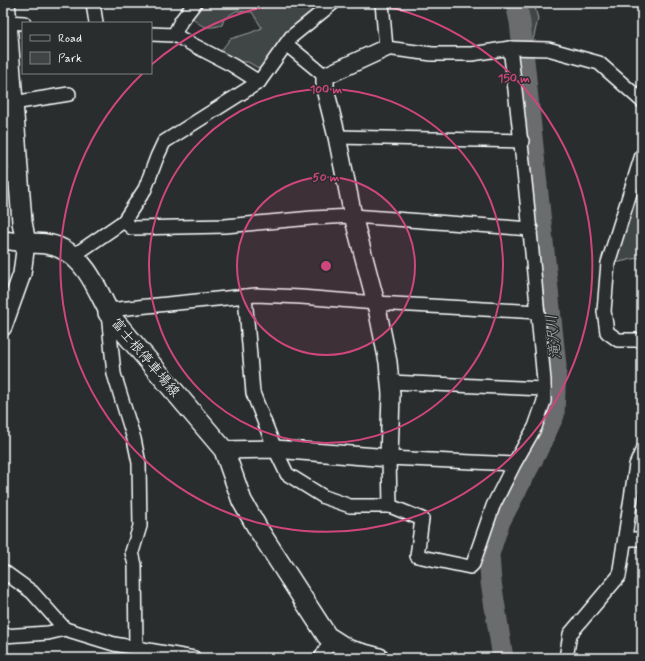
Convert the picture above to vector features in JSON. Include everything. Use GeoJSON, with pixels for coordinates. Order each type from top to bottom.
{"type":"FeatureCollection","features":[{"type":"Feature","properties":{"kind":"main road"},"geometry":{"type":"LineString","coordinates":[[9,14],[17,68],[13,103],[11,176],[26,243]]}},
{"type":"Feature","properties":{"kind":"main road","name":"富士根停車場線"},"geometry":{"type":"LineString","coordinates":[[26,243],[45,243],[62,248],[73,256],[90,275],[108,311],[224,450],[242,501],[307,607],[327,636],[349,650],[379,658]]}},
{"type":"Feature","properties":{"kind":"street"},"geometry":{"type":"LineString","coordinates":[[93,3],[96,22]]}},
{"type":"Feature","properties":{"kind":"street"},"geometry":{"type":"LineString","coordinates":[[174,35],[181,21],[184,9],[195,3]]}},
{"type":"Feature","properties":{"kind":"street"},"geometry":{"type":"LineString","coordinates":[[73,256],[124,221],[145,189],[164,142],[259,82],[291,37],[333,3]]}},
{"type":"Feature","properties":{"kind":"street"},"geometry":{"type":"LineString","coordinates":[[382,3],[386,48]]}},
{"type":"Feature","properties":{"kind":"street"},"geometry":{"type":"LineString","coordinates":[[152,34],[174,35],[232,65],[259,82]]}},
{"type":"Feature","properties":{"kind":"street"},"geometry":{"type":"LineString","coordinates":[[286,44],[324,76],[325,89],[337,137],[353,216],[376,304],[388,362],[391,394],[389,458],[390,506]]}},
{"type":"Feature","properties":{"kind":"street"},"geometry":{"type":"LineString","coordinates":[[324,76],[386,48],[432,54],[472,54],[514,48],[548,49],[599,63],[642,100]]}},
{"type":"Feature","properties":{"kind":"street"},"geometry":{"type":"LineString","coordinates":[[245,296],[253,393],[275,449],[287,474],[324,497],[350,506],[390,506],[422,519],[417,556],[470,567],[473,564],[493,506],[535,427],[544,401],[531,229],[514,48]]}},
{"type":"Feature","properties":{"kind":"street"},"geometry":{"type":"LineString","coordinates":[[13,103],[70,94]]}},
{"type":"Feature","properties":{"kind":"street"},"geometry":{"type":"LineString","coordinates":[[337,137],[522,141]]}},
{"type":"Feature","properties":{"kind":"street"},"geometry":{"type":"LineString","coordinates":[[642,155],[608,262],[604,311],[607,332],[618,340],[642,340]]}},
{"type":"Feature","properties":{"kind":"street"},"geometry":{"type":"LineString","coordinates":[[124,221],[132,228],[225,226],[353,216],[531,229]]}},
{"type":"Feature","properties":{"kind":"street"},"geometry":{"type":"LineString","coordinates":[[3,240],[26,243],[22,274],[3,327]]}},
{"type":"Feature","properties":{"kind":"street"},"geometry":{"type":"LineString","coordinates":[[136,648],[135,565],[132,552],[140,526],[139,463],[134,439],[114,374],[108,311],[256,295],[301,297],[376,304],[538,312]]}},
{"type":"Feature","properties":{"kind":"street"},"geometry":{"type":"LineString","coordinates":[[390,382],[544,389]]}},
{"type":"Feature","properties":{"kind":"street"},"geometry":{"type":"LineString","coordinates":[[224,450],[275,449],[389,458],[514,464]]}},
{"type":"Feature","properties":{"kind":"street"},"geometry":{"type":"LineString","coordinates":[[566,658],[570,634],[619,576],[636,465],[642,452]]}},
{"type":"Feature","properties":{"kind":"street"},"geometry":{"type":"LineString","coordinates":[[625,539],[642,539]]}},
{"type":"Feature","properties":{"kind":"street"},"geometry":{"type":"LineString","coordinates":[[3,571],[32,592],[65,629]]}},
{"type":"Feature","properties":{"kind":"street"},"geometry":{"type":"LineString","coordinates":[[3,636],[48,633],[65,629],[114,644],[194,658]]}},
{"type":"Feature","properties":{"kind":"street"},"geometry":{"type":"LineString","coordinates":[[321,658],[332,640]]}},
{"type":"Feature","properties":{"kind":"green space"},"geometry":{"type":"Polygon","coordinates":[[[201,3],[328,3],[260,69],[248,62],[233,62],[220,52],[230,39],[262,28],[252,12],[236,11],[224,19],[222,25],[209,27],[198,23],[191,16],[201,3]]]}},
{"type":"Feature","properties":{"kind":"green space"},"geometry":{"type":"Polygon","coordinates":[[[500,3],[534,3],[538,19],[533,40],[520,42],[506,6],[500,3]]]}},
{"type":"Feature","properties":{"kind":"green space"},"geometry":{"type":"Polygon","coordinates":[[[642,168],[642,257],[610,264],[642,168]]]}},
{"type":"Feature","properties":{"kind":"waterway","name":"滝沢川"},"geometry":{"type":"LineString","coordinates":[[503,658],[491,582],[489,554],[499,523],[536,453],[554,415],[556,366],[520,22],[516,3]]}}]}
